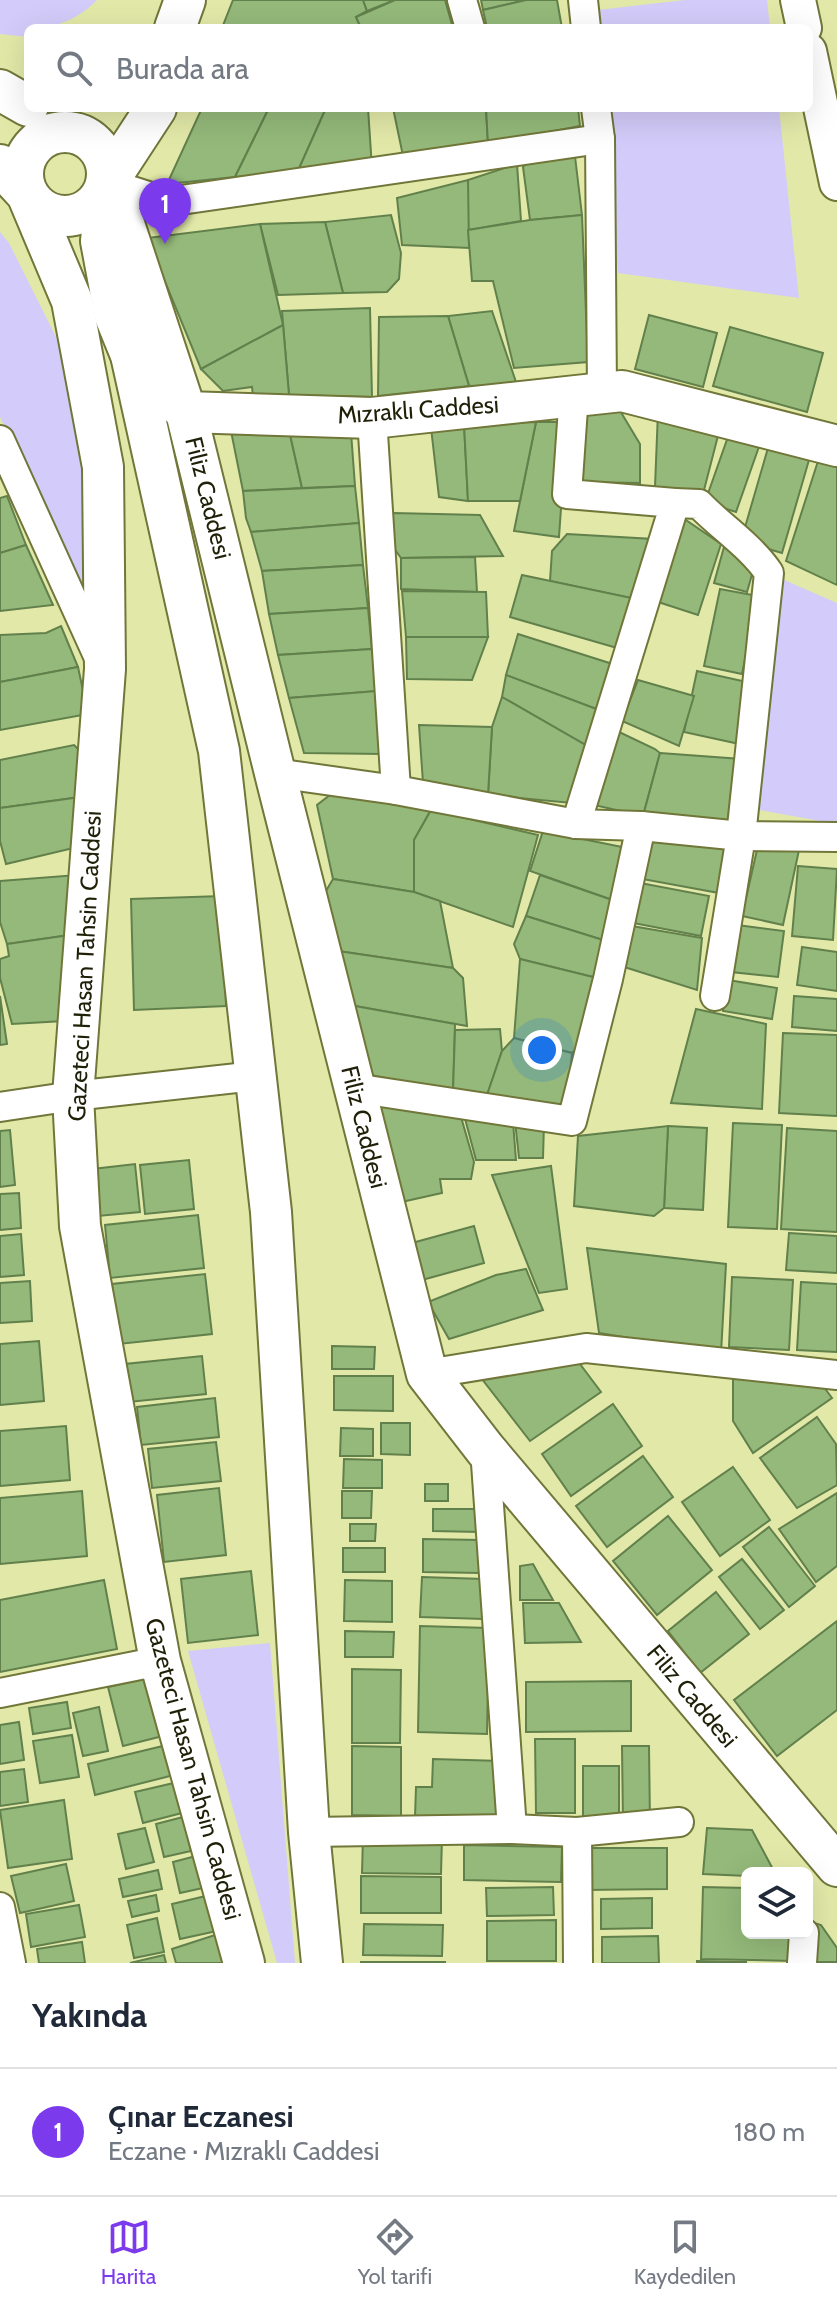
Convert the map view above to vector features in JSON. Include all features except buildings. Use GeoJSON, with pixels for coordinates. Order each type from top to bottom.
{"type":"FeatureCollection","features":[{"type":"Feature","properties":{"kind":"main road"},"geometry":{"type":"LineString","coordinates":[[176,24],[185,0]]}},
{"type":"Feature","properties":{"kind":"main road"},"geometry":{"type":"LineString","coordinates":[[198,24],[206,0]]}},
{"type":"Feature","properties":{"kind":"main road"},"geometry":{"type":"LineString","coordinates":[[41,112],[90,139],[105,159],[107,183],[101,241],[115,316],[131,355],[219,751],[271,1212],[309,1832],[322,1963]]}},
{"type":"Feature","properties":{"kind":"main road"},"geometry":{"type":"LineString","coordinates":[[125,112],[99,129],[53,133],[32,146],[25,157],[23,182],[36,206],[49,214],[63,217],[78,215],[90,208],[153,112]]}},
{"type":"Feature","properties":{"kind":"main road","name":"Gazeteci Hasan Tahsin Caddesi"},"geometry":{"type":"LineString","coordinates":[[0,165],[27,194],[72,301],[103,467],[105,669],[73,1096],[80,1226],[160,1661],[244,1963]]}},
{"type":"Feature","properties":{"kind":"main road"},"geometry":{"type":"LineString","coordinates":[[107,183],[123,221],[186,412]]}},
{"type":"Feature","properties":{"kind":"main road","name":"Filiz Caddesi"},"geometry":{"type":"LineString","coordinates":[[72,301],[131,355],[186,412],[427,1374],[485,1449],[837,1866]]}},
{"type":"Feature","properties":{"kind":"main road","name":"Mızraklı Caddesi"},"geometry":{"type":"LineString","coordinates":[[186,412],[372,418],[622,391],[837,446]]}},
{"type":"Feature","properties":{"kind":"street"},"geometry":{"type":"LineString","coordinates":[[462,0],[469,24]]}},
{"type":"Feature","properties":{"kind":"street"},"geometry":{"type":"LineString","coordinates":[[583,0],[586,24]]}},
{"type":"Feature","properties":{"kind":"street"},"geometry":{"type":"LineString","coordinates":[[798,0],[803,24]]}},
{"type":"Feature","properties":{"kind":"street"},"geometry":{"type":"LineString","coordinates":[[813,70],[837,183]]}},
{"type":"Feature","properties":{"kind":"street"},"geometry":{"type":"LineString","coordinates":[[597,112],[600,139],[586,395],[573,408],[567,494],[699,504],[759,559],[769,573],[741,836],[715,996]]}},
{"type":"Feature","properties":{"kind":"street"},"geometry":{"type":"LineString","coordinates":[[107,183],[167,202],[600,139]]}},
{"type":"Feature","properties":{"kind":"street"},"geometry":{"type":"LineString","coordinates":[[372,418],[396,790]]}},
{"type":"Feature","properties":{"kind":"street"},"geometry":{"type":"LineString","coordinates":[[0,440],[105,669]]}},
{"type":"Feature","properties":{"kind":"street"},"geometry":{"type":"LineString","coordinates":[[576,824],[675,503]]}},
{"type":"Feature","properties":{"kind":"street"},"geometry":{"type":"LineString","coordinates":[[275,773],[396,790],[576,824],[641,826],[741,836],[837,837]]}},
{"type":"Feature","properties":{"kind":"street"},"geometry":{"type":"LineString","coordinates":[[354,1088],[572,1121],[608,979],[641,826]]}},
{"type":"Feature","properties":{"kind":"street"},"geometry":{"type":"LineString","coordinates":[[0,1107],[256,1076]]}},
{"type":"Feature","properties":{"kind":"street"},"geometry":{"type":"LineString","coordinates":[[427,1374],[586,1348],[837,1375]]}},
{"type":"Feature","properties":{"kind":"street"},"geometry":{"type":"LineString","coordinates":[[485,1449],[512,1829]]}},
{"type":"Feature","properties":{"kind":"street"},"geometry":{"type":"LineString","coordinates":[[0,1693],[160,1661]]}},
{"type":"Feature","properties":{"kind":"street"},"geometry":{"type":"LineString","coordinates":[[309,1832],[512,1829],[577,1832],[679,1822]]}},
{"type":"Feature","properties":{"kind":"street"},"geometry":{"type":"LineString","coordinates":[[577,1832],[578,1963]]}},
{"type":"Feature","properties":{"kind":"street"},"geometry":{"type":"LineString","coordinates":[[0,1907],[11,1963]]}},
{"type":"Feature","properties":{"kind":"street"},"geometry":{"type":"LineString","coordinates":[[802,1963],[804,1939]]}},
{"type":"Feature","properties":{"kind":"shaded area"},"geometry":{"type":"Polygon","coordinates":[[[0,0],[97,0],[66,22],[24,24],[24,37],[0,34],[0,0]]]}},
{"type":"Feature","properties":{"kind":"shaded area"},"geometry":{"type":"Polygon","coordinates":[[[684,0],[767,0],[770,24],[599,24],[598,10],[684,0]]]}},
{"type":"Feature","properties":{"kind":"shaded area"},"geometry":{"type":"Polygon","coordinates":[[[605,112],[779,112],[799,298],[618,273],[605,112]]]}},
{"type":"Feature","properties":{"kind":"shaded area"},"geometry":{"type":"Polygon","coordinates":[[[0,232],[9,243],[67,359],[90,474],[90,615],[0,417],[0,232]]]}},
{"type":"Feature","properties":{"kind":"shaded area"},"geometry":{"type":"Polygon","coordinates":[[[782,579],[837,603],[837,824],[754,809],[782,579]]]}},
{"type":"Feature","properties":{"kind":"shaded area"},"geometry":{"type":"Polygon","coordinates":[[[270,1643],[295,1963],[277,1963],[188,1651],[270,1643]]]}},
{"type":"Feature","properties":{"kind":"place","name":"Çınar Eczanesi"},"geometry":{"type":"Point","coordinates":[165,244]}}]}
